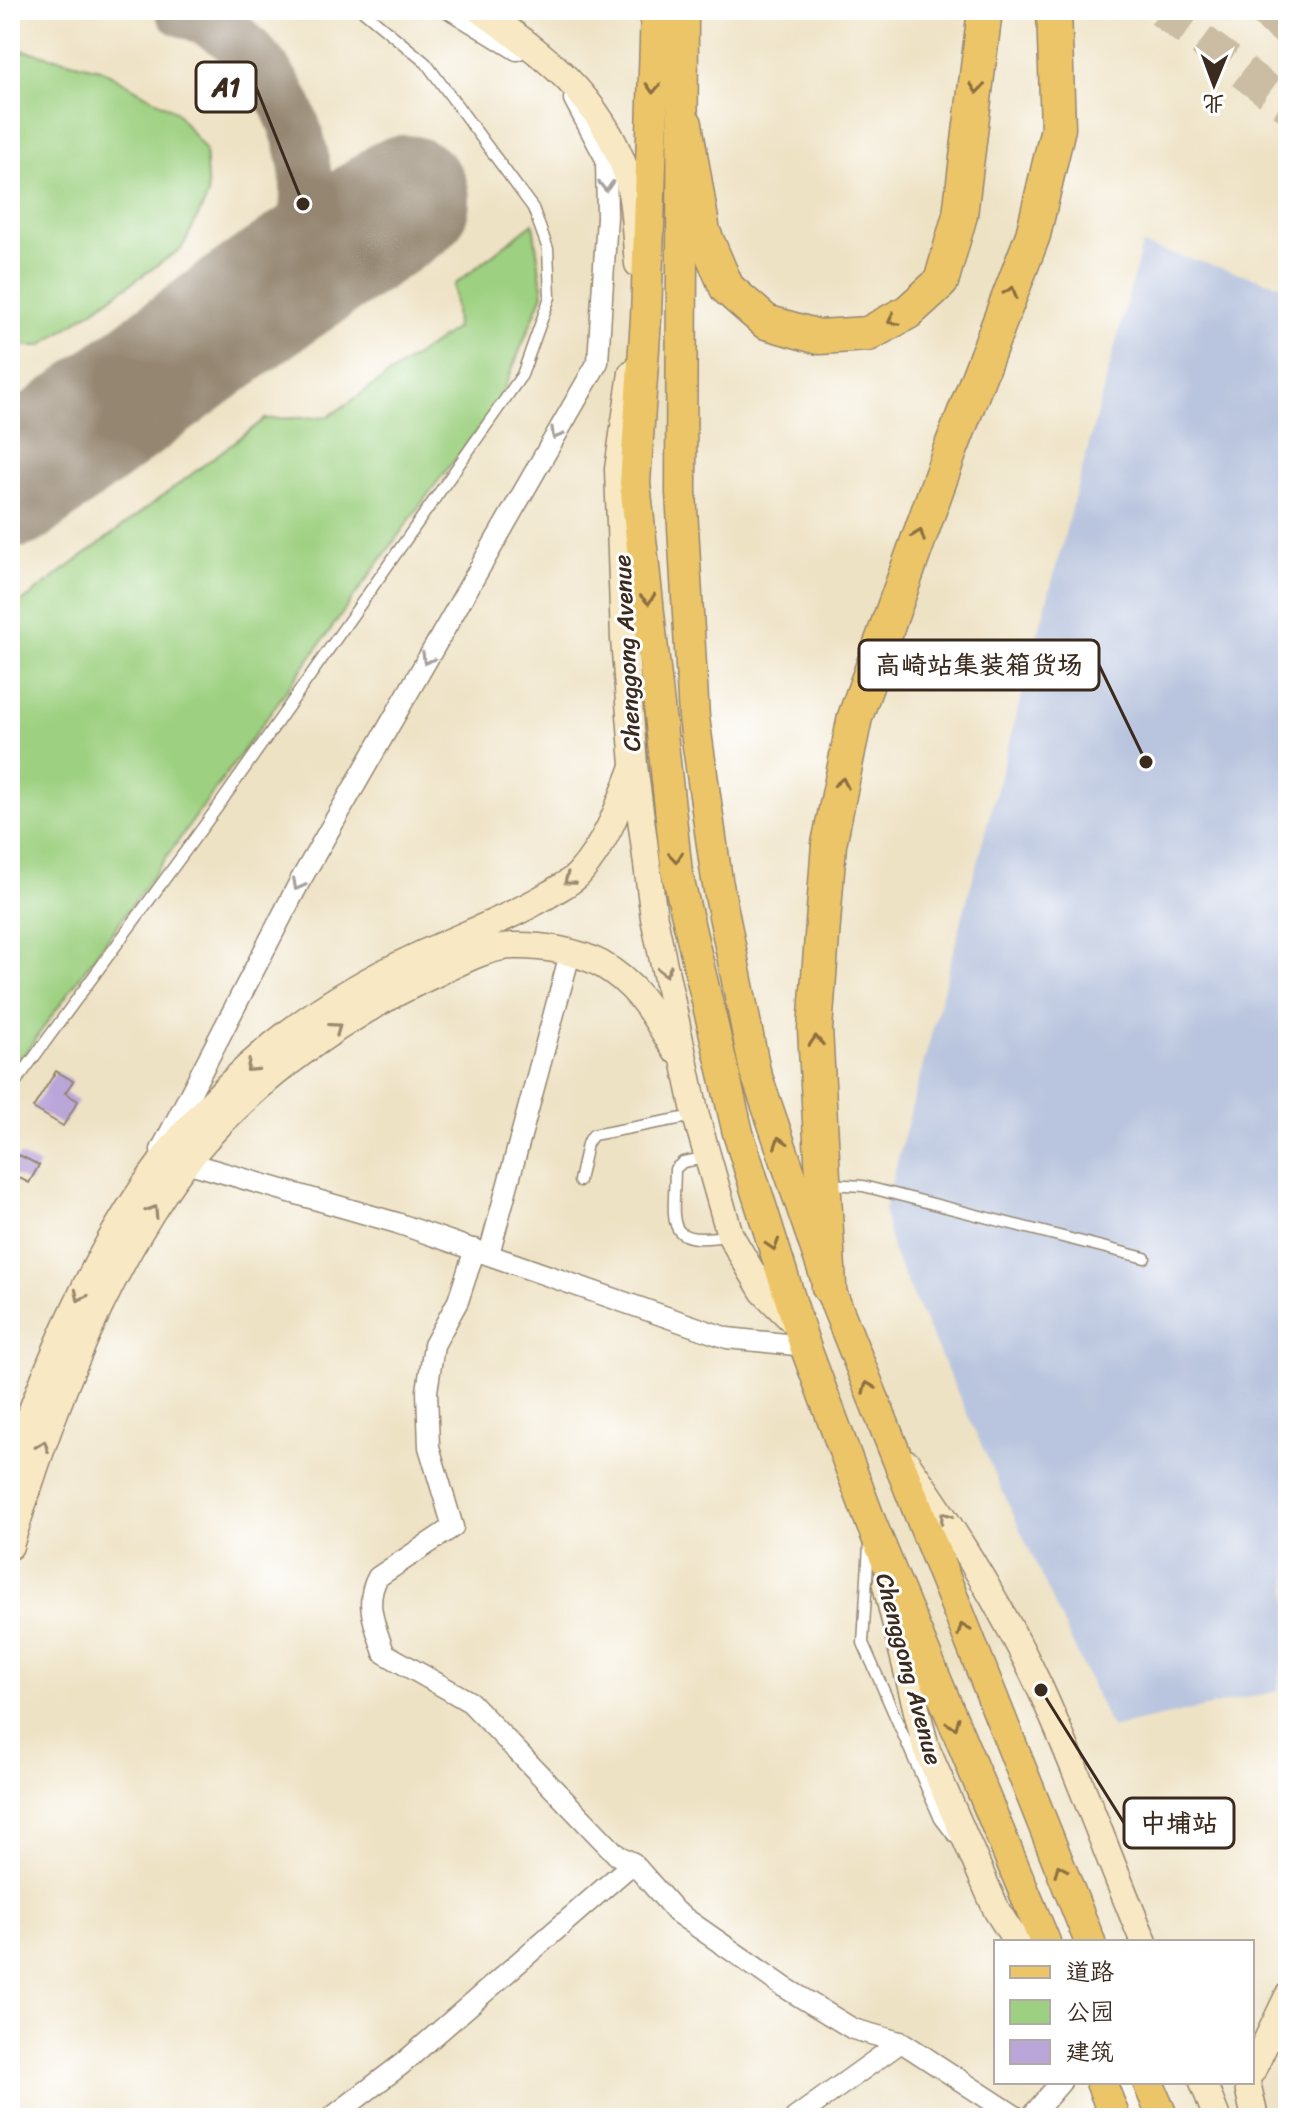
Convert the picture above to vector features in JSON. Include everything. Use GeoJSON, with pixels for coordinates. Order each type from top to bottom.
{"type":"FeatureCollection","features":[{"type":"Feature","properties":{"kind":"highway"},"geometry":{"type":"LineString","coordinates":[[685,124],[703,232],[727,288],[766,322],[819,337],[868,334],[908,312],[941,282],[960,215],[985,10]]}},
{"type":"Feature","properties":{"kind":"highway"},"geometry":{"type":"LineString","coordinates":[[829,1287],[826,1184],[815,1029],[829,844],[855,717],[950,451],[1033,235],[1058,128],[1054,10]]}},
{"type":"Feature","properties":{"kind":"main road","name":"Chenggong Avenue"},"geometry":{"type":"LineString","coordinates":[[480,10],[542,52],[592,103],[626,173],[646,318],[626,401],[618,469],[624,639],[634,765],[654,918],[696,1116],[730,1235],[763,1291],[802,1336]]}},
{"type":"Feature","properties":{"kind":"main road"},"geometry":{"type":"LineString","coordinates":[[656,10],[646,318],[635,483],[677,873],[738,1133],[802,1336],[871,1523],[1044,1940]]}},
{"type":"Feature","properties":{"kind":"main road"},"geometry":{"type":"LineString","coordinates":[[683,10],[685,124],[681,492],[694,718],[717,880],[755,1071],[829,1287],[1089,1940]]}},
{"type":"Feature","properties":{"kind":"main road"},"geometry":{"type":"LineString","coordinates":[[10,1470],[46,1368],[97,1259],[147,1178],[196,1118],[273,1046],[340,997],[395,967],[530,905],[577,877],[611,828],[634,765]]}},
{"type":"Feature","properties":{"kind":"main road"},"geometry":{"type":"LineString","coordinates":[[10,1546],[68,1377],[105,1296],[166,1191],[213,1134],[288,1064],[353,1016],[405,987],[475,955],[511,946],[554,949],[600,963],[640,992],[684,1063]]}},
{"type":"Feature","properties":{"kind":"main road"},"geometry":{"type":"LineString","coordinates":[[884,1429],[956,1534],[1027,1662],[1095,1817],[1143,1940]]}},
{"type":"Feature","properties":{"kind":"main road","name":"Chenggong Avenue"},"geometry":{"type":"LineString","coordinates":[[871,1523],[926,1748],[997,1911],[1016,1940]]}},
{"type":"Feature","properties":{"kind":"main road"},"geometry":{"type":"LineString","coordinates":[[1254,2067],[1288,1996]]}},
{"type":"Feature","properties":{"kind":"main road"},"geometry":{"type":"LineString","coordinates":[[1102,2084],[1115,2118]]}},
{"type":"Feature","properties":{"kind":"main road"},"geometry":{"type":"LineString","coordinates":[[1149,2084],[1163,2118]]}},
{"type":"Feature","properties":{"kind":"main road"},"geometry":{"type":"LineString","coordinates":[[1204,2084],[1217,2118]]}},
{"type":"Feature","properties":{"kind":"main road"},"geometry":{"type":"LineString","coordinates":[[1247,2084],[1255,2118]]}},
{"type":"Feature","properties":{"kind":"street"},"geometry":{"type":"LineString","coordinates":[[147,1178],[300,881],[598,362],[607,217],[606,159],[574,100],[523,53],[452,10]]}},
{"type":"Feature","properties":{"kind":"street"},"geometry":{"type":"LineString","coordinates":[[570,954],[482,1252],[434,1345],[427,1391],[429,1447],[453,1527],[378,1577],[370,1595],[371,1613],[384,1653],[470,1702],[617,1855],[633,1863],[676,1912],[784,1987],[853,2029],[901,2042],[1018,2118]]}},
{"type":"Feature","properties":{"kind":"street"},"geometry":{"type":"LineString","coordinates":[[189,1163],[482,1252],[727,1338],[802,1336]]}},
{"type":"Feature","properties":{"kind":"street"},"geometry":{"type":"LineString","coordinates":[[331,2118],[402,2064],[633,1863]]}},
{"type":"Feature","properties":{"kind":"street"},"geometry":{"type":"LineString","coordinates":[[795,2118],[901,2042]]}},
{"type":"Feature","properties":{"kind":"street"},"geometry":{"type":"LineString","coordinates":[[1030,2118],[1059,2084]]}},
{"type":"Feature","properties":{"kind":"lane"},"geometry":{"type":"LineString","coordinates":[[10,1090],[217,808],[522,375],[550,297],[548,249],[533,208],[426,63],[362,10]]}},
{"type":"Feature","properties":{"kind":"lane"},"geometry":{"type":"LineString","coordinates":[[579,1181],[587,1144],[593,1135],[696,1116]]}},
{"type":"Feature","properties":{"kind":"lane"},"geometry":{"type":"LineString","coordinates":[[707,1158],[683,1162],[675,1169],[675,1225],[684,1237],[697,1241],[730,1235]]}},
{"type":"Feature","properties":{"kind":"lane"},"geometry":{"type":"LineString","coordinates":[[826,1184],[863,1186],[1145,1258]]}},
{"type":"Feature","properties":{"kind":"lane"},"geometry":{"type":"LineString","coordinates":[[871,1523],[863,1643],[940,1819],[979,1871]]}},
{"type":"Feature","properties":{"kind":"shaded area"},"geometry":{"type":"Polygon","coordinates":[[[1142,245],[1280,285],[1288,313],[1288,1629],[1278,1691],[1111,1728],[892,1250],[884,1211],[1142,245]]]}},
{"type":"Feature","properties":{"kind":"green space"},"geometry":{"type":"Polygon","coordinates":[[[10,47],[100,69],[175,111],[205,149],[208,196],[182,248],[41,346],[10,346],[10,47]]]}},
{"type":"Feature","properties":{"kind":"green space"},"geometry":{"type":"Polygon","coordinates":[[[533,223],[543,294],[497,406],[434,486],[10,1074],[10,611],[265,419],[328,417],[456,328],[454,285],[533,223]]]}},
{"type":"Feature","properties":{"kind":"building"},"geometry":{"type":"Polygon","coordinates":[[[56,1071],[73,1081],[65,1093],[78,1101],[63,1126],[33,1108],[56,1071]]]}},
{"type":"Feature","properties":{"kind":"building"},"geometry":{"type":"Polygon","coordinates":[[[19,1155],[39,1165],[29,1183],[10,1173],[19,1155]]]}},
{"type":"Feature","properties":{"kind":"taxiway"},"geometry":{"type":"LineString","coordinates":[[10,441],[59,435],[138,391],[262,296],[277,280],[297,244],[306,205],[304,164],[294,123],[275,85],[249,52],[218,27],[181,10]]}},
{"type":"Feature","properties":{"kind":"runway"},"geometry":{"type":"LineString","coordinates":[[10,484],[253,304],[405,200]]}},
{"type":"Feature","properties":{"kind":"tunnel"},"geometry":{"type":"LineString","coordinates":[[1161,10],[1288,106]]}},
{"type":"Feature","properties":{"kind":"tunnel"},"geometry":{"type":"LineString","coordinates":[[1263,10],[1288,31]]}},
{"type":"Feature","properties":{"kind":"place","name":"A1"},"geometry":{"type":"Point","coordinates":[303,204]}},
{"type":"Feature","properties":{"kind":"place","name":"高崎站集装箱货场"},"geometry":{"type":"Point","coordinates":[1146,762]}},
{"type":"Feature","properties":{"kind":"place","name":"中埔站"},"geometry":{"type":"Point","coordinates":[1041,1690]}}]}
